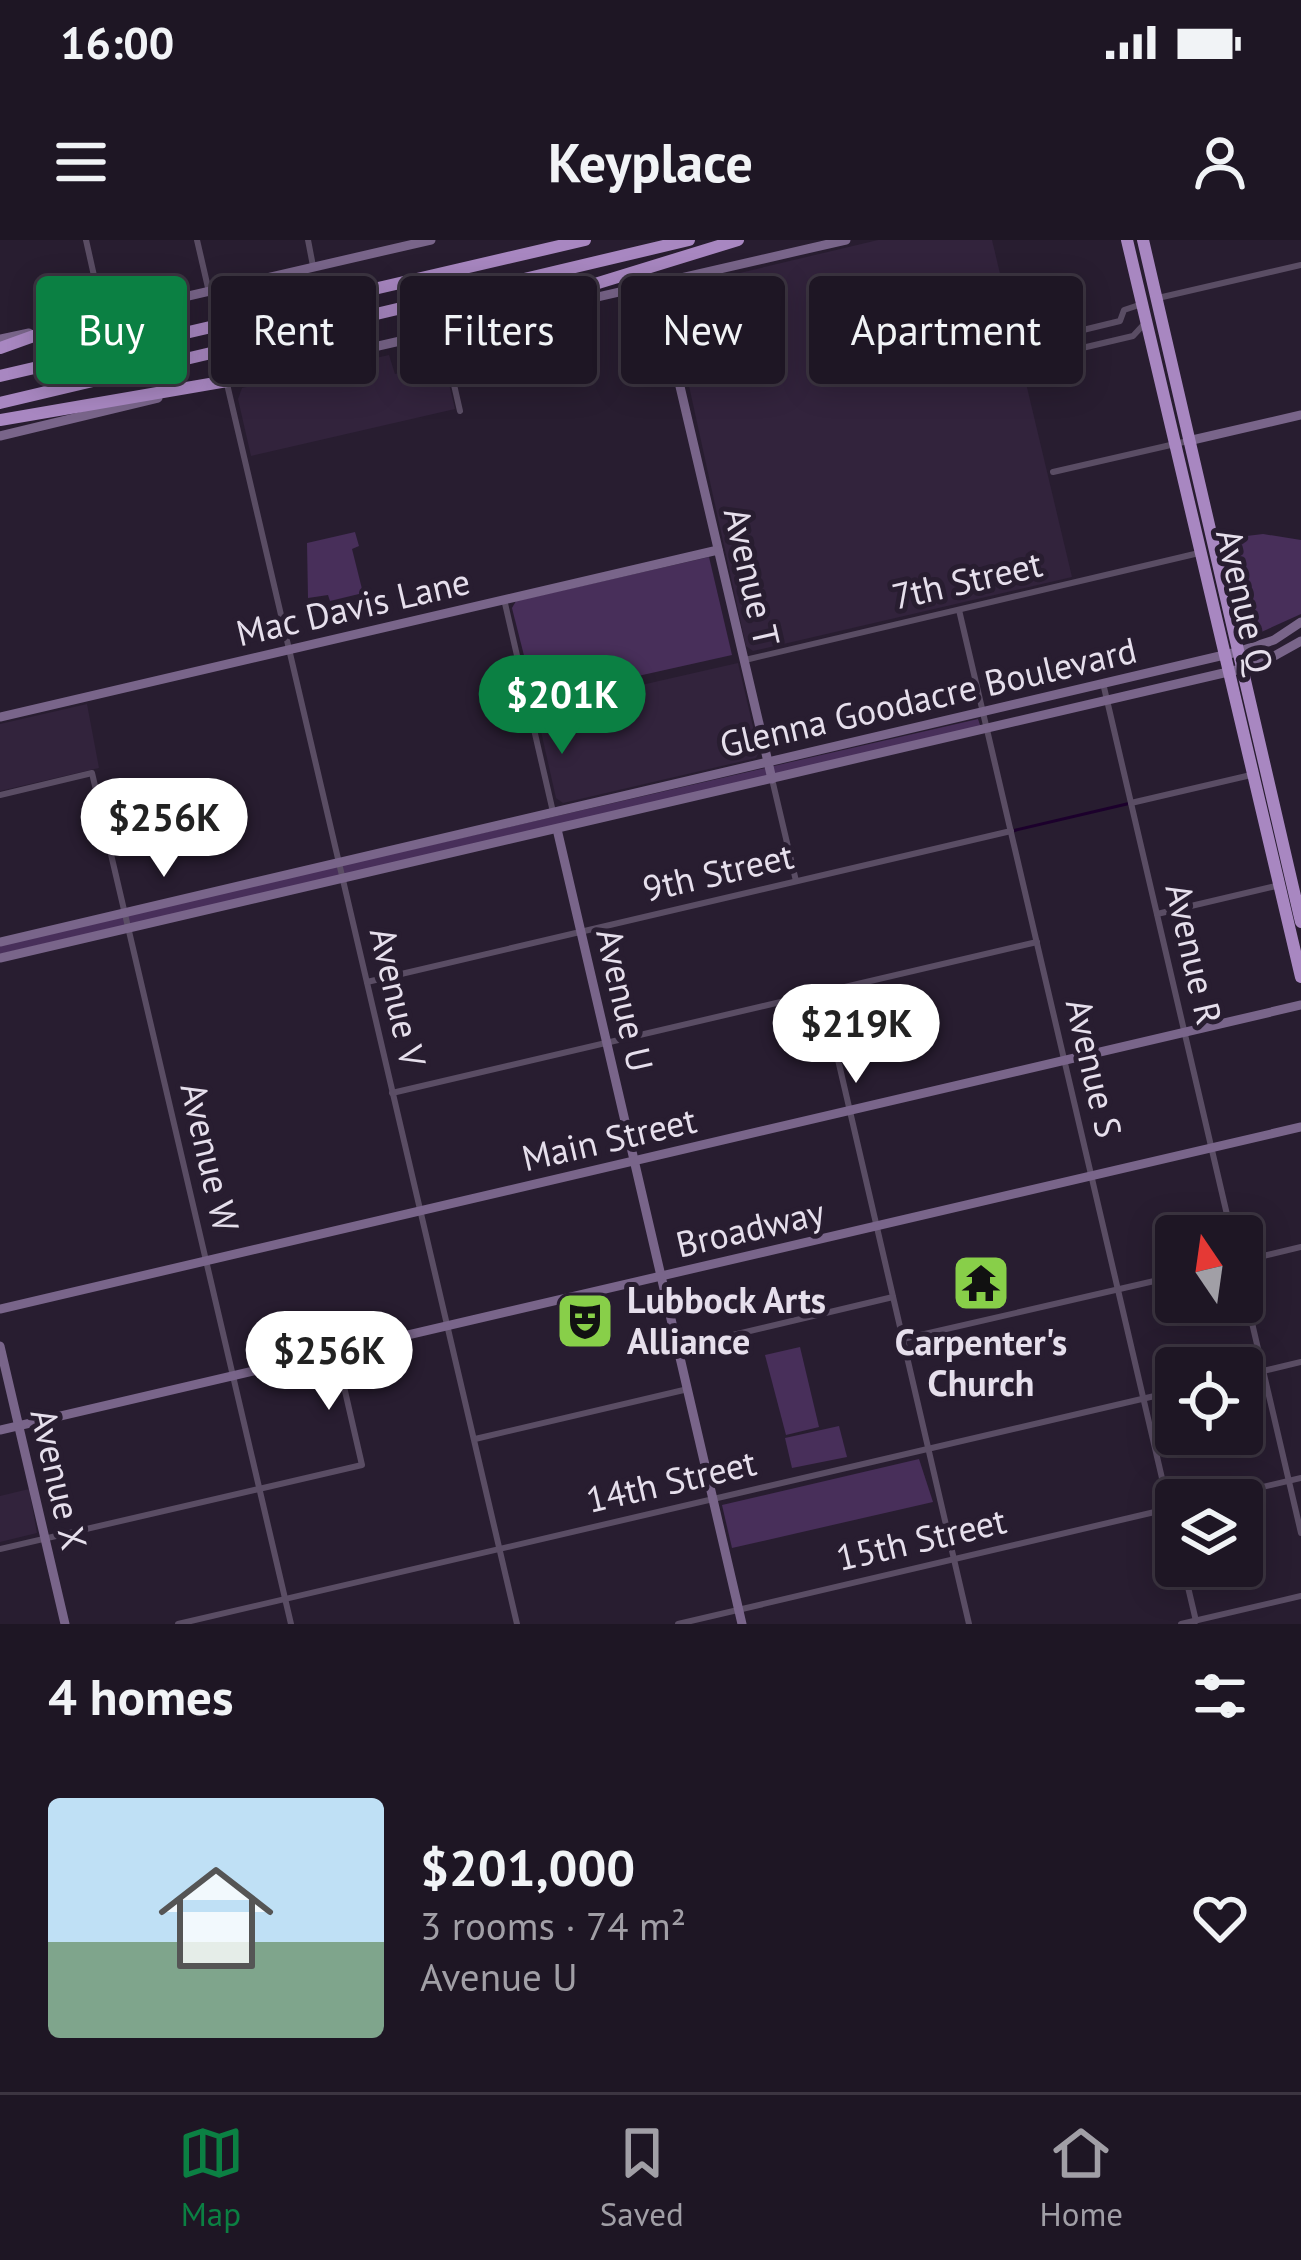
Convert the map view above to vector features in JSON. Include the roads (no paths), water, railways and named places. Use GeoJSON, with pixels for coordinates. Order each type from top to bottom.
{"type":"FeatureCollection","features":[{"type":"Feature","properties":{"kind":"highway"},"geometry":{"type":"LineString","coordinates":[[0,376],[585,240]]}},
{"type":"Feature","properties":{"kind":"highway"},"geometry":{"type":"LineString","coordinates":[[0,403],[689,240]]}},
{"type":"Feature","properties":{"kind":"highway"},"geometry":{"type":"LineString","coordinates":[[597,284],[738,240]]}},
{"type":"Feature","properties":{"kind":"highway","name":"Avenue Q"},"geometry":{"type":"LineString","coordinates":[[1127,240],[1149,301],[1301,923]]}},
{"type":"Feature","properties":{"kind":"highway","name":"Avenue Q"},"geometry":{"type":"LineString","coordinates":[[1143,240],[1147,321],[1183,442],[1203,553],[1232,654]]}},
{"type":"Feature","properties":{"kind":"highway"},"geometry":{"type":"LineString","coordinates":[[0,344],[36,333]]}},
{"type":"Feature","properties":{"kind":"highway"},"geometry":{"type":"LineString","coordinates":[[0,420],[211,384]]}},
{"type":"Feature","properties":{"kind":"highway","name":"Avenue Q"},"geometry":{"type":"LineString","coordinates":[[1236,670],[1268,834],[1275,841],[1284,877],[1291,882],[1301,977]]}},
{"type":"Feature","properties":{"kind":"street"},"geometry":{"type":"LineString","coordinates":[[86,240],[94,276]]}},
{"type":"Feature","properties":{"kind":"street"},"geometry":{"type":"LineString","coordinates":[[197,240],[209,292]]}},
{"type":"Feature","properties":{"kind":"street"},"geometry":{"type":"LineString","coordinates":[[308,240],[314,267]]}},
{"type":"Feature","properties":{"kind":"street"},"geometry":{"type":"LineString","coordinates":[[187,297],[431,240]]}},
{"type":"Feature","properties":{"kind":"street"},"geometry":{"type":"LineString","coordinates":[[691,276],[847,240]]}},
{"type":"Feature","properties":{"kind":"street"},"geometry":{"type":"LineString","coordinates":[[1083,330],[1120,321],[1124,310],[1149,301],[1301,265]]}},
{"type":"Feature","properties":{"kind":"street"},"geometry":{"type":"LineString","coordinates":[[1083,348],[1133,336],[1147,321]]}},
{"type":"Feature","properties":{"kind":"street"},"geometry":{"type":"LineString","coordinates":[[1133,336],[1153,344]]}},
{"type":"Feature","properties":{"kind":"street"},"geometry":{"type":"LineString","coordinates":[[0,436],[214,384]]}},
{"type":"Feature","properties":{"kind":"street","name":"Avenue V"},"geometry":{"type":"LineString","coordinates":[[227,384],[517,1624]]}},
{"type":"Feature","properties":{"kind":"street"},"geometry":{"type":"LineString","coordinates":[[454,384],[460,411]]}},
{"type":"Feature","properties":{"kind":"street","name":"Avenue T"},"geometry":{"type":"LineString","coordinates":[[679,384],[796,882]]}},
{"type":"Feature","properties":{"kind":"street"},"geometry":{"type":"LineString","coordinates":[[1053,472],[1301,415]]}},
{"type":"Feature","properties":{"kind":"street","name":"Mac Davis Lane"},"geometry":{"type":"LineString","coordinates":[[0,716],[718,550]]}},
{"type":"Feature","properties":{"kind":"street","name":"7th Street"},"geometry":{"type":"LineString","coordinates":[[744,660],[1203,553]]}},
{"type":"Feature","properties":{"kind":"street","name":"Avenue U"},"geometry":{"type":"LineString","coordinates":[[504,599],[742,1624]]}},
{"type":"Feature","properties":{"kind":"street","name":"Avenue S"},"geometry":{"type":"LineString","coordinates":[[959,610],[1165,1479]]}},
{"type":"Feature","properties":{"kind":"street","name":"Glenna Goodacre Boulevard"},"geometry":{"type":"LineString","coordinates":[[0,942],[1232,654],[1274,640],[1301,622]]}},
{"type":"Feature","properties":{"kind":"street","name":"Glenna Goodacre Boulevard"},"geometry":{"type":"LineString","coordinates":[[0,958],[1236,670],[1301,641]]}},
{"type":"Feature","properties":{"kind":"street","name":"Avenue R"},"geometry":{"type":"LineString","coordinates":[[1103,683],[1227,1215]]}},
{"type":"Feature","properties":{"kind":"street","name":"Avenue W"},"geometry":{"type":"LineString","coordinates":[[0,795],[92,773],[291,1624]]}},
{"type":"Feature","properties":{"kind":"street"},"geometry":{"type":"LineString","coordinates":[[1131,803],[1254,775]]}},
{"type":"Feature","properties":{"kind":"street","name":"9th Street"},"geometry":{"type":"LineString","coordinates":[[367,982],[1011,831]]}},
{"type":"Feature","properties":{"kind":"street"},"geometry":{"type":"LineString","coordinates":[[1156,914],[1291,882]]}},
{"type":"Feature","properties":{"kind":"street"},"geometry":{"type":"LineString","coordinates":[[392,1093],[1036,942]]}},
{"type":"Feature","properties":{"kind":"street","name":"Main Street"},"geometry":{"type":"LineString","coordinates":[[0,1309],[1301,1005]]}},
{"type":"Feature","properties":{"kind":"street"},"geometry":{"type":"LineString","coordinates":[[836,1051],[969,1624]]}},
{"type":"Feature","properties":{"kind":"street","name":"Broadway"},"geometry":{"type":"LineString","coordinates":[[0,1430],[1301,1127]]}},
{"type":"Feature","properties":{"kind":"street"},"geometry":{"type":"LineString","coordinates":[[1263,1256],[1301,1247]]}},
{"type":"Feature","properties":{"kind":"street"},"geometry":{"type":"LineString","coordinates":[[903,1339],[1155,1281]]}},
{"type":"Feature","properties":{"kind":"street"},"geometry":{"type":"LineString","coordinates":[[678,1348],[893,1297]]}},
{"type":"Feature","properties":{"kind":"street","name":"Avenue X"},"geometry":{"type":"LineString","coordinates":[[0,1346],[65,1624]]}},
{"type":"Feature","properties":{"kind":"street"},"geometry":{"type":"LineString","coordinates":[[0,1549],[362,1465],[336,1352]]}},
{"type":"Feature","properties":{"kind":"street"},"geometry":{"type":"LineString","coordinates":[[1301,1362],[1263,1371],[1301,1533]]}},
{"type":"Feature","properties":{"kind":"street"},"geometry":{"type":"LineString","coordinates":[[474,1439],[688,1389]]}},
{"type":"Feature","properties":{"kind":"street","name":"14th Street"},"geometry":{"type":"LineString","coordinates":[[178,1624],[1155,1396]]}},
{"type":"Feature","properties":{"kind":"street"},"geometry":{"type":"LineString","coordinates":[[1263,1487],[1301,1478]]}},
{"type":"Feature","properties":{"kind":"street","name":"15th Street"},"geometry":{"type":"LineString","coordinates":[[678,1624],[1155,1512]]}},
{"type":"Feature","properties":{"kind":"street"},"geometry":{"type":"LineString","coordinates":[[1188,1587],[1196,1622]]}},
{"type":"Feature","properties":{"kind":"street"},"geometry":{"type":"LineString","coordinates":[[1181,1624],[1301,1596]]}},
{"type":"Feature","properties":{"kind":"waterway"},"geometry":{"type":"LineString","coordinates":[[1012,831],[1131,803]]}},
{"type":"Feature","properties":{"kind":"place","name":"Carpenter's Church"},"geometry":{"type":"Point","coordinates":[981,1283]}},
{"type":"Feature","properties":{"kind":"place","name":"Lubbock Arts Alliance"},"geometry":{"type":"Point","coordinates":[585,1321]}}]}
